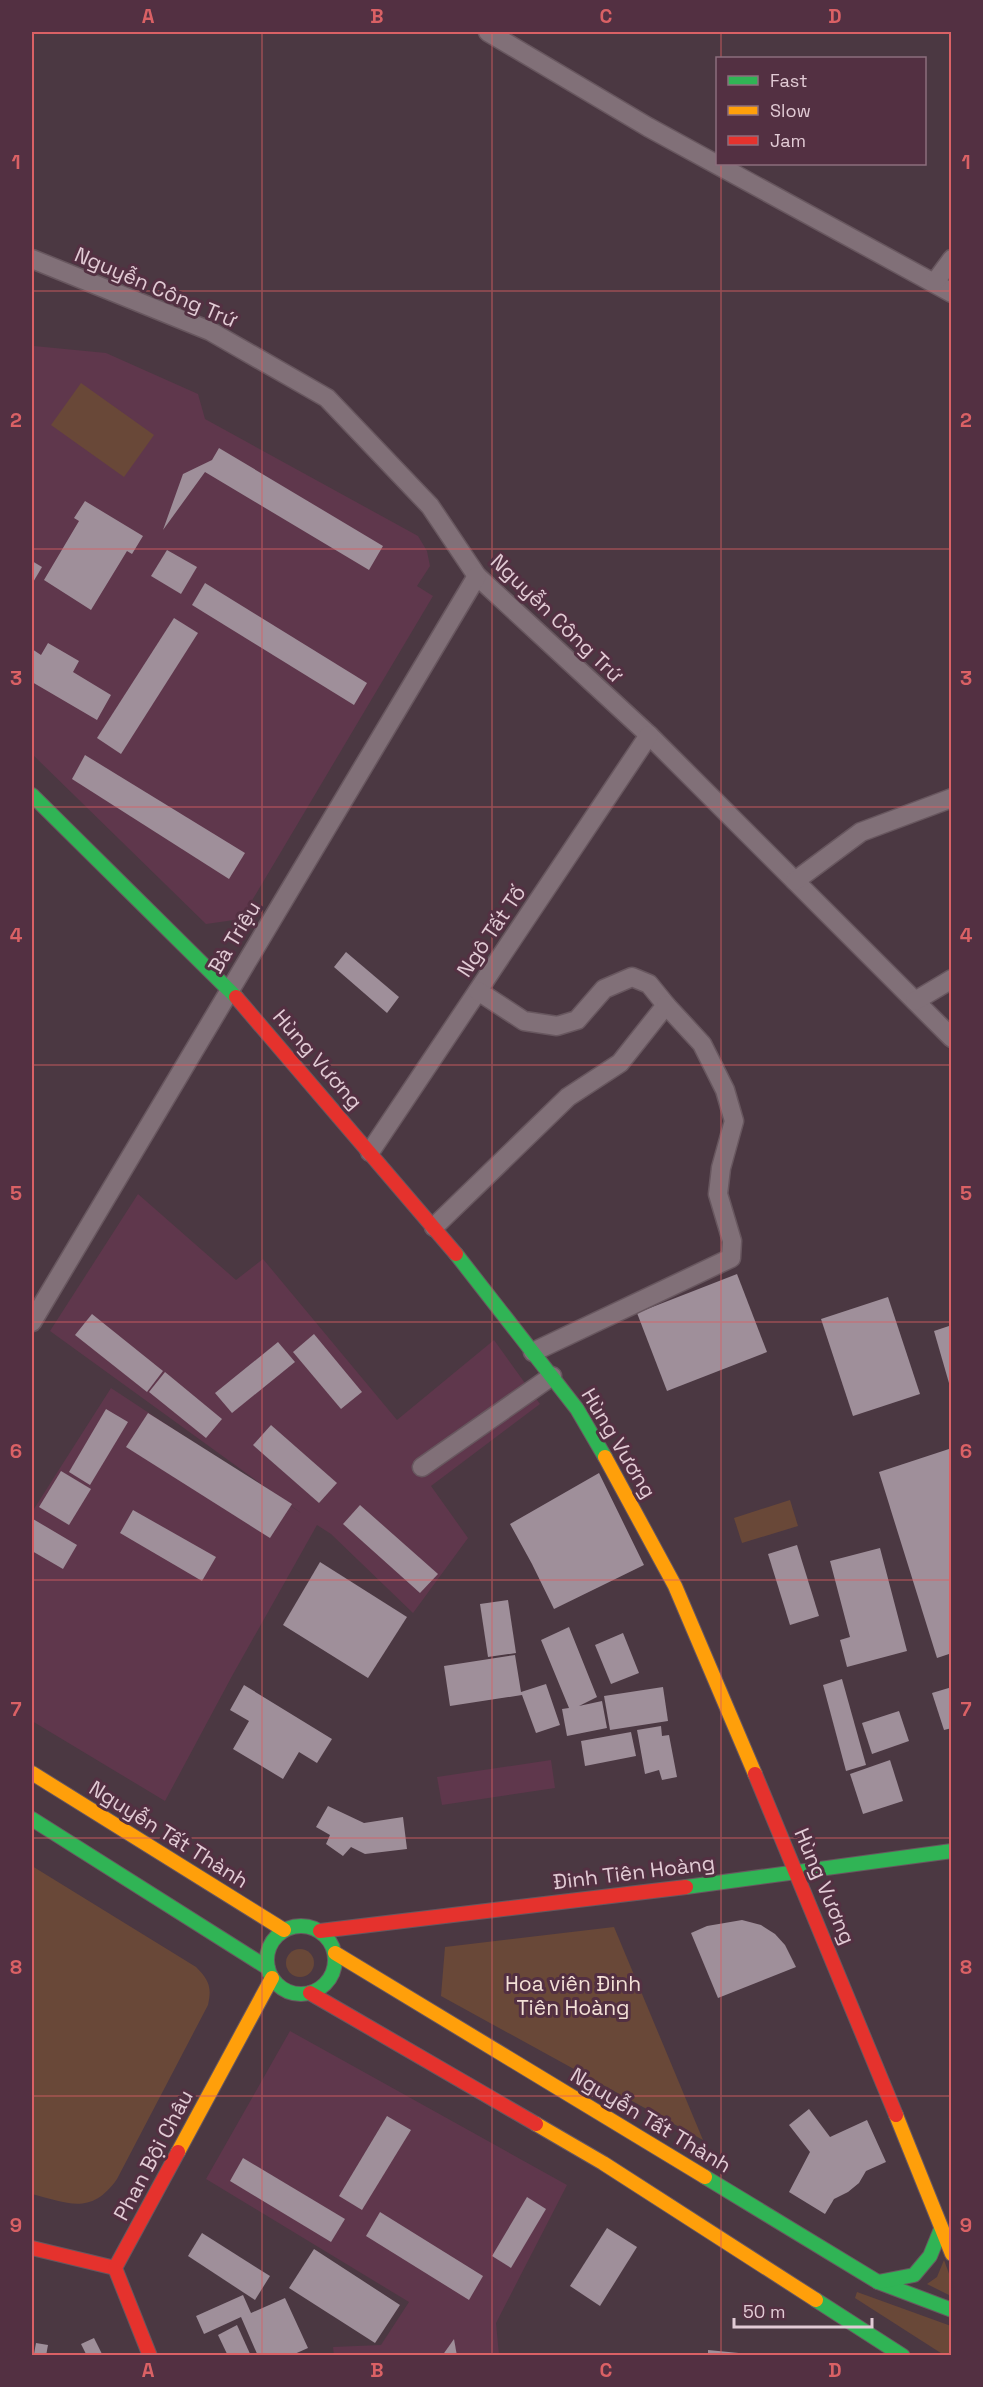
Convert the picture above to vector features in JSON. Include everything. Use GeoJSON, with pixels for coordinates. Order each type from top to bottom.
{"type":"FeatureCollection","features":[{"type":"Feature","properties":{"kind":"main road","name":"Hùng Vương"},"geometry":{"type":"LineString","coordinates":[[32,795],[230,989],[434,1227],[577,1408],[630,1500],[675,1586],[798,1873],[951,2254]]}},
{"type":"Feature","properties":{"kind":"main road","name":"Nguyễn Tất Thành"},"geometry":{"type":"LineString","coordinates":[[32,1773],[284,1930]]}},
{"type":"Feature","properties":{"kind":"main road"},"geometry":{"type":"LineString","coordinates":[[32,1819],[270,1973],[280,1987],[290,1992],[310,1993],[603,2163],[903,2355]]}},
{"type":"Feature","properties":{"kind":"main road","name":"Đinh Tiên Hoàng"},"geometry":{"type":"LineString","coordinates":[[320,1931],[798,1873],[951,1851]]}},
{"type":"Feature","properties":{"kind":"main road"},"geometry":{"type":"LineString","coordinates":[[270,1973],[267,1958],[269,1947],[275,1937],[284,1930],[302,1925],[320,1931],[332,1945],[333,1971],[324,1986],[310,1993]]}},
{"type":"Feature","properties":{"kind":"main road","name":"Nguyễn Tất Thành"},"geometry":{"type":"LineString","coordinates":[[334,1953],[878,2282],[951,2310]]}},
{"type":"Feature","properties":{"kind":"main road","name":"Phan Bội Châu"},"geometry":{"type":"LineString","coordinates":[[115,2268],[270,1973]]}},
{"type":"Feature","properties":{"kind":"main road"},"geometry":{"type":"LineString","coordinates":[[878,2282],[914,2276],[930,2256],[941,2229]]}},
{"type":"Feature","properties":{"kind":"main road"},"geometry":{"type":"LineString","coordinates":[[32,2248],[115,2268],[150,2355]]}},
{"type":"Feature","properties":{"kind":"main road"},"geometry":{"type":"LineString","coordinates":[[875,2337],[890,2355]]}},
{"type":"Feature","properties":{"kind":"street"},"geometry":{"type":"LineString","coordinates":[[488,32],[648,127],[716,164]]}},
{"type":"Feature","properties":{"kind":"street"},"geometry":{"type":"LineString","coordinates":[[718,165],[935,282],[951,293]]}},
{"type":"Feature","properties":{"kind":"street","name":"Nguyễn Công Trứ"},"geometry":{"type":"LineString","coordinates":[[32,259],[210,331],[327,398],[430,506],[477,576],[649,735],[951,1038]]}},
{"type":"Feature","properties":{"kind":"street"},"geometry":{"type":"LineString","coordinates":[[935,282],[951,259]]}},
{"type":"Feature","properties":{"kind":"street","name":"Bà Triệu"},"geometry":{"type":"LineString","coordinates":[[32,1322],[477,576]]}},
{"type":"Feature","properties":{"kind":"street","name":"Ngô Tất Tố"},"geometry":{"type":"LineString","coordinates":[[370,1152],[649,735]]}},
{"type":"Feature","properties":{"kind":"street"},"geometry":{"type":"LineString","coordinates":[[795,881],[861,832],[951,798]]}},
{"type":"Feature","properties":{"kind":"street"},"geometry":{"type":"LineString","coordinates":[[478,991],[524,1021],[557,1026],[577,1020],[604,989],[632,977],[649,984],[702,1044],[725,1090],[734,1121],[721,1168],[718,1194],[732,1241],[731,1258],[533,1352]]}},
{"type":"Feature","properties":{"kind":"street"},"geometry":{"type":"LineString","coordinates":[[915,1001],[951,979]]}},
{"type":"Feature","properties":{"kind":"street"},"geometry":{"type":"LineString","coordinates":[[434,1227],[567,1097],[620,1063],[666,1005]]}},
{"type":"Feature","properties":{"kind":"street"},"geometry":{"type":"LineString","coordinates":[[422,1467],[552,1376]]}},
{"type":"Feature","properties":{"kind":"shaded area"},"geometry":{"type":"Polygon","coordinates":[[[34,346],[106,353],[198,394],[205,419],[418,536],[427,551],[430,566],[417,586],[433,596],[241,919],[206,924],[32,754],[32,351],[34,346]]]}},
{"type":"Feature","properties":{"kind":"shaded area"},"geometry":{"type":"Polygon","coordinates":[[[138,1194],[236,1280],[263,1259],[397,1420],[494,1340],[540,1404],[431,1486],[468,1538],[413,1613],[331,1534],[317,1525],[165,1801],[32,1721],[32,1512],[111,1388],[301,1513],[50,1331],[138,1194]]]}},
{"type":"Feature","properties":{"kind":"shaded area"},"geometry":{"type":"Polygon","coordinates":[[[551,1760],[555,1788],[442,1805],[437,1777],[551,1760]]]}},
{"type":"Feature","properties":{"kind":"shaded area"},"geometry":{"type":"Polygon","coordinates":[[[290,2031],[567,2185],[496,2323],[499,2355],[334,2356],[333,2347],[381,2345],[409,2302],[206,2179],[290,2031]]]}},
{"type":"Feature","properties":{"kind":"green space"},"geometry":{"type":"Polygon","coordinates":[[[81,383],[154,435],[124,477],[51,425],[81,383]]]}},
{"type":"Feature","properties":{"kind":"green space"},"geometry":{"type":"Polygon","coordinates":[[[790,1500],[798,1526],[742,1543],[734,1518],[790,1500]]]}},
{"type":"Feature","properties":{"kind":"green space"},"geometry":{"type":"Polygon","coordinates":[[[32,1866],[196,1967],[207,1980],[210,1993],[208,2005],[117,2179],[98,2198],[78,2204],[32,2194],[32,1866]]]}},
{"type":"Feature","properties":{"kind":"green space","name":"Hoa viên Đinh Tiên Hoàng"},"geometry":{"type":"Polygon","coordinates":[[[614,1927],[703,2140],[441,1996],[445,1947],[614,1927]]]}},
{"type":"Feature","properties":{"kind":"green space"},"geometry":{"type":"Polygon","coordinates":[[[300,1949],[310,1953],[314,1963],[310,1973],[300,1977],[290,1973],[286,1963],[290,1953],[300,1949]]]}},
{"type":"Feature","properties":{"kind":"green space"},"geometry":{"type":"Polygon","coordinates":[[[944,2260],[951,2279],[951,2296],[927,2284],[937,2277],[944,2260]]]}},
{"type":"Feature","properties":{"kind":"green space"},"geometry":{"type":"Polygon","coordinates":[[[857,2292],[951,2326],[951,2355],[944,2355],[855,2298],[857,2292]]]}},
{"type":"Feature","properties":{"kind":"building"},"geometry":{"type":"Polygon","coordinates":[[[219,448],[383,546],[369,570],[205,472],[163,530],[183,474],[212,460],[219,448]]]}},
{"type":"Feature","properties":{"kind":"building"},"geometry":{"type":"Polygon","coordinates":[[[85,501],[143,536],[132,554],[127,551],[91,610],[44,580],[79,521],[74,518],[85,501]]]}},
{"type":"Feature","properties":{"kind":"building"},"geometry":{"type":"Polygon","coordinates":[[[167,550],[197,567],[181,594],[151,576],[167,550]]]}},
{"type":"Feature","properties":{"kind":"building"},"geometry":{"type":"Polygon","coordinates":[[[32,561],[42,567],[32,584],[32,561]]]}},
{"type":"Feature","properties":{"kind":"building"},"geometry":{"type":"Polygon","coordinates":[[[205,583],[367,683],[354,705],[192,605],[205,583]]]}},
{"type":"Feature","properties":{"kind":"building"},"geometry":{"type":"Polygon","coordinates":[[[174,618],[198,633],[121,754],[97,738],[174,618]]]}},
{"type":"Feature","properties":{"kind":"building"},"geometry":{"type":"Polygon","coordinates":[[[48,643],[79,661],[73,672],[111,695],[97,720],[32,682],[32,649],[41,655],[48,643]]]}},
{"type":"Feature","properties":{"kind":"building"},"geometry":{"type":"Polygon","coordinates":[[[85,755],[245,853],[229,879],[72,779],[85,755]]]}},
{"type":"Feature","properties":{"kind":"building"},"geometry":{"type":"Polygon","coordinates":[[[346,952],[399,997],[387,1013],[334,967],[346,952]]]}},
{"type":"Feature","properties":{"kind":"building"},"geometry":{"type":"Polygon","coordinates":[[[737,1274],[767,1352],[667,1391],[637,1313],[737,1274]]]}},
{"type":"Feature","properties":{"kind":"building"},"geometry":{"type":"Polygon","coordinates":[[[888,1297],[920,1394],[853,1416],[821,1319],[888,1297]]]}},
{"type":"Feature","properties":{"kind":"building"},"geometry":{"type":"Polygon","coordinates":[[[92,1314],[163,1371],[147,1392],[75,1335],[92,1314]]]}},
{"type":"Feature","properties":{"kind":"building"},"geometry":{"type":"Polygon","coordinates":[[[952,1325],[952,1389],[951,1390],[934,1331],[952,1325]]]}},
{"type":"Feature","properties":{"kind":"building"},"geometry":{"type":"Polygon","coordinates":[[[314,1334],[362,1392],[341,1409],[293,1352],[314,1334]]]}},
{"type":"Feature","properties":{"kind":"building"},"geometry":{"type":"Polygon","coordinates":[[[278,1342],[295,1362],[232,1413],[215,1393],[278,1342]]]}},
{"type":"Feature","properties":{"kind":"building"},"geometry":{"type":"Polygon","coordinates":[[[165,1372],[222,1419],[206,1438],[149,1392],[165,1372]]]}},
{"type":"Feature","properties":{"kind":"building"},"geometry":{"type":"Polygon","coordinates":[[[106,1409],[128,1422],[90,1485],[69,1472],[106,1409]]]}},
{"type":"Feature","properties":{"kind":"building"},"geometry":{"type":"Polygon","coordinates":[[[148,1413],[292,1504],[270,1538],[126,1447],[148,1413]]]}},
{"type":"Feature","properties":{"kind":"building"},"geometry":{"type":"Polygon","coordinates":[[[271,1425],[337,1483],[319,1503],[253,1445],[271,1425]]]}},
{"type":"Feature","properties":{"kind":"building"},"geometry":{"type":"Polygon","coordinates":[[[952,1448],[952,1653],[937,1658],[879,1472],[952,1448]]]}},
{"type":"Feature","properties":{"kind":"building"},"geometry":{"type":"Polygon","coordinates":[[[61,1471],[91,1489],[69,1525],[39,1507],[61,1471]]]}},
{"type":"Feature","properties":{"kind":"building"},"geometry":{"type":"Polygon","coordinates":[[[599,1473],[644,1565],[554,1609],[510,1524],[599,1473]]]}},
{"type":"Feature","properties":{"kind":"building"},"geometry":{"type":"Polygon","coordinates":[[[360,1505],[438,1574],[420,1593],[343,1524],[360,1505]]]}},
{"type":"Feature","properties":{"kind":"building"},"geometry":{"type":"Polygon","coordinates":[[[133,1510],[216,1557],[202,1581],[120,1533],[133,1510]]]}},
{"type":"Feature","properties":{"kind":"building"},"geometry":{"type":"Polygon","coordinates":[[[33,1519],[77,1545],[63,1569],[32,1551],[33,1519]]]}},
{"type":"Feature","properties":{"kind":"building"},"geometry":{"type":"Polygon","coordinates":[[[797,1545],[819,1616],[790,1625],[768,1554],[797,1545]]]}},
{"type":"Feature","properties":{"kind":"building"},"geometry":{"type":"Polygon","coordinates":[[[880,1548],[907,1651],[847,1667],[840,1640],[850,1637],[830,1561],[880,1548]]]}},
{"type":"Feature","properties":{"kind":"building"},"geometry":{"type":"Polygon","coordinates":[[[320,1562],[407,1617],[368,1678],[283,1625],[320,1562]]]}},
{"type":"Feature","properties":{"kind":"building"},"geometry":{"type":"Polygon","coordinates":[[[508,1600],[516,1653],[488,1657],[480,1604],[508,1600]]]}},
{"type":"Feature","properties":{"kind":"building"},"geometry":{"type":"Polygon","coordinates":[[[569,1627],[597,1697],[579,1706],[602,1701],[607,1728],[567,1736],[562,1709],[569,1708],[541,1640],[569,1627]]]}},
{"type":"Feature","properties":{"kind":"building"},"geometry":{"type":"Polygon","coordinates":[[[623,1633],[639,1673],[611,1684],[595,1645],[623,1633]]]}},
{"type":"Feature","properties":{"kind":"building"},"geometry":{"type":"Polygon","coordinates":[[[515,1655],[521,1692],[546,1684],[560,1725],[536,1733],[522,1695],[450,1706],[444,1666],[515,1655]]]}},
{"type":"Feature","properties":{"kind":"building"},"geometry":{"type":"Polygon","coordinates":[[[842,1679],[866,1765],[846,1771],[823,1685],[842,1679]]]}},
{"type":"Feature","properties":{"kind":"building"},"geometry":{"type":"Polygon","coordinates":[[[244,1685],[332,1739],[317,1763],[299,1752],[283,1779],[233,1749],[249,1721],[230,1710],[244,1685]]]}},
{"type":"Feature","properties":{"kind":"building"},"geometry":{"type":"Polygon","coordinates":[[[663,1687],[668,1721],[610,1730],[604,1696],[663,1687]]]}},
{"type":"Feature","properties":{"kind":"building"},"geometry":{"type":"Polygon","coordinates":[[[952,1687],[952,1728],[944,1730],[932,1693],[952,1687]]]}},
{"type":"Feature","properties":{"kind":"building"},"geometry":{"type":"Polygon","coordinates":[[[899,1711],[909,1741],[872,1754],[862,1723],[899,1711]]]}},
{"type":"Feature","properties":{"kind":"building"},"geometry":{"type":"Polygon","coordinates":[[[661,1726],[662,1736],[669,1735],[677,1777],[662,1780],[659,1770],[645,1774],[637,1730],[661,1726]]]}},
{"type":"Feature","properties":{"kind":"building"},"geometry":{"type":"Polygon","coordinates":[[[631,1732],[636,1756],[585,1766],[581,1741],[631,1732]]]}},
{"type":"Feature","properties":{"kind":"building"},"geometry":{"type":"Polygon","coordinates":[[[890,1760],[903,1801],[863,1814],[850,1774],[890,1760]]]}},
{"type":"Feature","properties":{"kind":"building"},"geometry":{"type":"Polygon","coordinates":[[[328,1806],[364,1823],[403,1817],[407,1849],[365,1854],[351,1847],[343,1856],[326,1844],[330,1835],[316,1827],[328,1806]]]}},
{"type":"Feature","properties":{"kind":"building"},"geometry":{"type":"Polygon","coordinates":[[[742,1920],[761,1925],[775,1934],[785,1945],[796,1967],[718,1998],[691,1933],[707,1926],[742,1920]]]}},
{"type":"Feature","properties":{"kind":"building"},"geometry":{"type":"Polygon","coordinates":[[[809,2109],[830,2137],[867,2120],[886,2162],[866,2171],[859,2183],[834,2199],[825,2214],[789,2192],[810,2152],[789,2125],[809,2109]]]}},
{"type":"Feature","properties":{"kind":"building"},"geometry":{"type":"Polygon","coordinates":[[[387,2116],[411,2130],[362,2210],[339,2196],[387,2116]]]}},
{"type":"Feature","properties":{"kind":"building"},"geometry":{"type":"Polygon","coordinates":[[[243,2158],[345,2219],[331,2242],[230,2181],[243,2158]]]}},
{"type":"Feature","properties":{"kind":"building"},"geometry":{"type":"Polygon","coordinates":[[[527,2197],[546,2209],[511,2268],[492,2256],[527,2197]]]}},
{"type":"Feature","properties":{"kind":"building"},"geometry":{"type":"Polygon","coordinates":[[[380,2212],[483,2276],[469,2300],[366,2236],[380,2212]]]}},
{"type":"Feature","properties":{"kind":"building"},"geometry":{"type":"Polygon","coordinates":[[[607,2228],[637,2247],[600,2306],[570,2286],[607,2228]]]}},
{"type":"Feature","properties":{"kind":"building"},"geometry":{"type":"Polygon","coordinates":[[[202,2233],[270,2276],[255,2300],[188,2256],[202,2233]]]}},
{"type":"Feature","properties":{"kind":"building"},"geometry":{"type":"Polygon","coordinates":[[[314,2249],[400,2305],[375,2343],[289,2288],[314,2249]]]}},
{"type":"Feature","properties":{"kind":"building"},"geometry":{"type":"Polygon","coordinates":[[[243,2295],[251,2313],[285,2298],[308,2348],[290,2356],[258,2356],[241,2317],[204,2334],[196,2316],[243,2295]]]}},
{"type":"Feature","properties":{"kind":"building"},"geometry":{"type":"Polygon","coordinates":[[[237,2325],[251,2356],[228,2356],[218,2335],[237,2325]]]}},
{"type":"Feature","properties":{"kind":"building"},"geometry":{"type":"Polygon","coordinates":[[[94,2338],[102,2354],[87,2356],[81,2344],[94,2338]]]}},
{"type":"Feature","properties":{"kind":"building"},"geometry":{"type":"Polygon","coordinates":[[[454,2339],[457,2356],[442,2356],[454,2339]]]}},
{"type":"Feature","properties":{"kind":"building"},"geometry":{"type":"Polygon","coordinates":[[[36,2343],[48,2345],[46,2356],[34,2354],[36,2343]]]}},
{"type":"Feature","properties":{"kind":"building"},"geometry":{"type":"Polygon","coordinates":[[[708,2350],[749,2354],[749,2356],[708,2356],[708,2350]]]}},
{"type":"Feature","properties":{"kind":"traffic: fast"},"geometry":{"type":"LineString","coordinates":[[32,795],[236,997]]}},
{"type":"Feature","properties":{"kind":"traffic: fast"},"geometry":{"type":"LineString","coordinates":[[456,1254],[577,1409],[605,1457]]}},
{"type":"Feature","properties":{"kind":"traffic: fast"},"geometry":{"type":"LineString","coordinates":[[32,1819],[268,1968]]}},
{"type":"Feature","properties":{"kind":"traffic: fast"},"geometry":{"type":"LineString","coordinates":[[686,1887],[952,1851]]}},
{"type":"Feature","properties":{"kind":"traffic: fast"},"geometry":{"type":"LineString","coordinates":[[308,1926],[320,1932],[329,1941],[335,1953],[335,1960],[333,1973],[325,1984],[308,1994],[294,1994],[277,1984],[269,1973],[267,1953],[277,1936],[288,1928],[308,1926]]}},
{"type":"Feature","properties":{"kind":"traffic: fast"},"geometry":{"type":"LineString","coordinates":[[705,2177],[878,2282],[952,2310]]}},
{"type":"Feature","properties":{"kind":"traffic: fast"},"geometry":{"type":"LineString","coordinates":[[878,2282],[914,2275],[930,2256],[941,2229]]}},
{"type":"Feature","properties":{"kind":"traffic: fast"},"geometry":{"type":"LineString","coordinates":[[816,2300],[903,2356]]}},
{"type":"Feature","properties":{"kind":"traffic: slow"},"geometry":{"type":"LineString","coordinates":[[605,1457],[675,1586],[755,1774]]}},
{"type":"Feature","properties":{"kind":"traffic: slow"},"geometry":{"type":"LineString","coordinates":[[32,1773],[284,1930]]}},
{"type":"Feature","properties":{"kind":"traffic: slow"},"geometry":{"type":"LineString","coordinates":[[335,1953],[705,2177]]}},
{"type":"Feature","properties":{"kind":"traffic: slow"},"geometry":{"type":"LineString","coordinates":[[178,2152],[272,1978]]}},
{"type":"Feature","properties":{"kind":"traffic: slow"},"geometry":{"type":"LineString","coordinates":[[896,2115],[952,2254]]}},
{"type":"Feature","properties":{"kind":"traffic: slow"},"geometry":{"type":"LineString","coordinates":[[536,2124],[603,2163],[816,2300]]}},
{"type":"Feature","properties":{"kind":"traffic: jam"},"geometry":{"type":"LineString","coordinates":[[236,997],[456,1254]]}},
{"type":"Feature","properties":{"kind":"traffic: jam"},"geometry":{"type":"LineString","coordinates":[[755,1774],[896,2115]]}},
{"type":"Feature","properties":{"kind":"traffic: jam"},"geometry":{"type":"LineString","coordinates":[[320,1931],[686,1887]]}},
{"type":"Feature","properties":{"kind":"traffic: jam"},"geometry":{"type":"LineString","coordinates":[[310,1993],[536,2124]]}},
{"type":"Feature","properties":{"kind":"traffic: jam"},"geometry":{"type":"LineString","coordinates":[[150,2356],[115,2268],[178,2152]]}},
{"type":"Feature","properties":{"kind":"traffic: jam"},"geometry":{"type":"LineString","coordinates":[[32,2248],[115,2268]]}}]}
